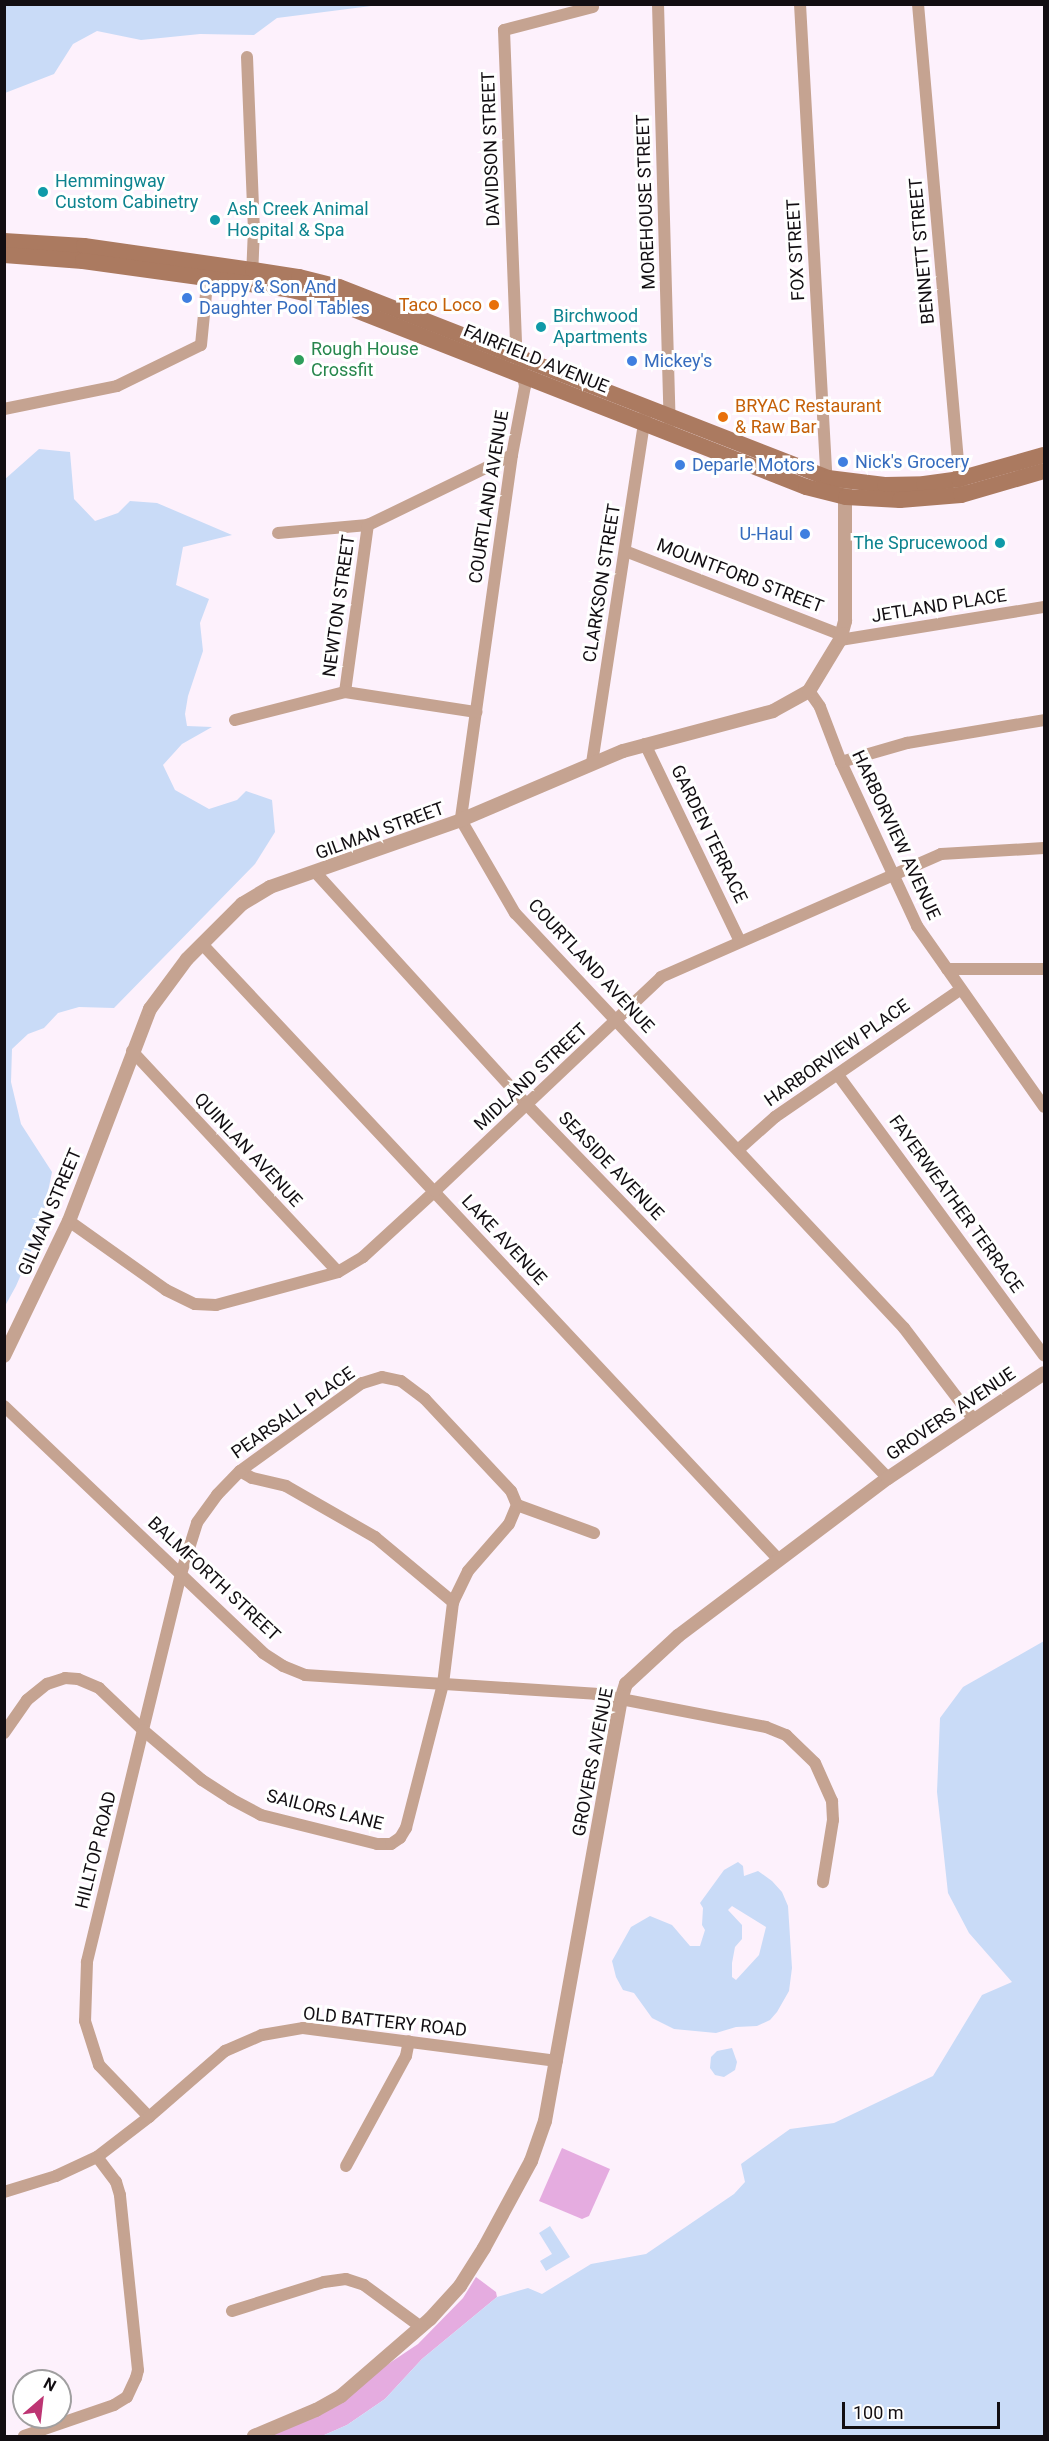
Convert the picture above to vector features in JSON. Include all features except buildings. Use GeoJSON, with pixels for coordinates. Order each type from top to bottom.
{"type":"FeatureCollection","features":[{"type":"Feature","properties":{"kind":"main road","name":"FAIRFIELD AVENUE"},"geometry":{"type":"LineString","coordinates":[[4,241],[252,277],[299,277],[670,426],[836,487],[900,500],[1044,471]]}},
{"type":"Feature","properties":{"kind":"main road","name":"FAIRFIELD AVENUE"},"geometry":{"type":"LineString","coordinates":[[4,255],[83,253]]}},
{"type":"Feature","properties":{"kind":"main road","name":"FAIRFIELD AVENUE"},"geometry":{"type":"LineString","coordinates":[[960,487],[1044,455]]}},
{"type":"Feature","properties":{"kind":"street","name":"MOREHOUSE STREET"},"geometry":{"type":"LineString","coordinates":[[658,4],[670,426]]}},
{"type":"Feature","properties":{"kind":"street","name":"FOX STREET"},"geometry":{"type":"LineString","coordinates":[[800,4],[836,487]]}},
{"type":"Feature","properties":{"kind":"street","name":"BENNETT STREET"},"geometry":{"type":"LineString","coordinates":[[918,4],[960,487]]}},
{"type":"Feature","properties":{"kind":"street","name":"DAVIDSON STREET"},"geometry":{"type":"LineString","coordinates":[[522,367],[516,346],[504,30],[593,6]]}},
{"type":"Feature","properties":{"kind":"street"},"geometry":{"type":"LineString","coordinates":[[247,57],[254,228],[252,277]]}},
{"type":"Feature","properties":{"kind":"street"},"geometry":{"type":"LineString","coordinates":[[4,409],[117,386],[201,345],[208,271]]}},
{"type":"Feature","properties":{"kind":"street","name":"COURTLAND AVENUE"},"geometry":{"type":"LineString","coordinates":[[522,367],[525,386],[512,455],[461,820],[515,913],[904,1328],[974,1420]]}},
{"type":"Feature","properties":{"kind":"street","name":"CLARKSON STREET"},"geometry":{"type":"LineString","coordinates":[[592,763],[645,416]]}},
{"type":"Feature","properties":{"kind":"street"},"geometry":{"type":"LineString","coordinates":[[278,533],[368,525],[512,455]]}},
{"type":"Feature","properties":{"kind":"street","name":"GILMAN STREET"},"geometry":{"type":"LineString","coordinates":[[4,1356],[69,1221],[132,1051],[150,1009],[161,991],[202,944],[254,896],[270,887],[316,873],[461,820],[592,763],[645,744],[773,711],[809,691],[841,638],[846,608],[836,487]]}},
{"type":"Feature","properties":{"kind":"street","name":"NEWTON STREET"},"geometry":{"type":"LineString","coordinates":[[345,692],[368,525]]}},
{"type":"Feature","properties":{"kind":"street","name":"MOUNTFORD STREET"},"geometry":{"type":"LineString","coordinates":[[625,551],[841,638]]}},
{"type":"Feature","properties":{"kind":"street","name":"JETLAND PLACE"},"geometry":{"type":"LineString","coordinates":[[841,638],[1044,607]]}},
{"type":"Feature","properties":{"kind":"street","name":"HARBORVIEW AVENUE"},"geometry":{"type":"LineString","coordinates":[[809,691],[820,707],[841,762],[917,926],[1044,1107]]}},
{"type":"Feature","properties":{"kind":"street"},"geometry":{"type":"LineString","coordinates":[[236,720],[345,692],[476,712]]}},
{"type":"Feature","properties":{"kind":"street"},"geometry":{"type":"LineString","coordinates":[[841,762],[908,743],[1044,720]]}},
{"type":"Feature","properties":{"kind":"street","name":"GARDEN TERRACE"},"geometry":{"type":"LineString","coordinates":[[645,744],[740,940]]}},
{"type":"Feature","properties":{"kind":"street","name":"MIDLAND STREET"},"geometry":{"type":"LineString","coordinates":[[69,1221],[166,1290],[195,1304],[216,1305],[338,1272],[363,1257],[617,1021],[661,977],[740,940],[942,854],[1044,848]]}},
{"type":"Feature","properties":{"kind":"street","name":"SEASIDE AVENUE"},"geometry":{"type":"LineString","coordinates":[[316,873],[527,1105],[888,1478]]}},
{"type":"Feature","properties":{"kind":"street","name":"LAKE AVENUE"},"geometry":{"type":"LineString","coordinates":[[202,944],[779,1560]]}},
{"type":"Feature","properties":{"kind":"street"},"geometry":{"type":"LineString","coordinates":[[947,969],[1044,969]]}},
{"type":"Feature","properties":{"kind":"street","name":"HARBORVIEW PLACE"},"geometry":{"type":"LineString","coordinates":[[738,1150],[776,1117],[960,990]]}},
{"type":"Feature","properties":{"kind":"street","name":"QUINLAN AVENUE"},"geometry":{"type":"LineString","coordinates":[[132,1051],[338,1272]]}},
{"type":"Feature","properties":{"kind":"street","name":"FAYERWEATHER TERRACE"},"geometry":{"type":"LineString","coordinates":[[838,1075],[1044,1355]]}},
{"type":"Feature","properties":{"kind":"street","name":"GROVERS AVENUE"},"geometry":{"type":"LineString","coordinates":[[254,2436],[316,2410],[342,2396],[422,2327],[460,2286],[484,2248],[531,2161],[544,2126],[557,2061],[621,1700],[626,1684],[649,1660],[717,1605],[888,1478],[1044,1373]]}},
{"type":"Feature","properties":{"kind":"street","name":"PEARSALL PLACE"},"geometry":{"type":"LineString","coordinates":[[181,1574],[197,1523],[217,1495],[240,1471],[362,1383],[382,1377],[401,1382],[425,1399],[511,1491],[517,1505]]}},
{"type":"Feature","properties":{"kind":"street","name":"BALMFORTH STREET"},"geometry":{"type":"LineString","coordinates":[[4,1406],[263,1653],[283,1666],[305,1675],[595,1694],[766,1727],[786,1735],[815,1763],[832,1801],[833,1820],[823,1882]]}},
{"type":"Feature","properties":{"kind":"street"},"geometry":{"type":"LineString","coordinates":[[240,1471],[252,1478],[286,1486],[375,1537],[453,1602]]}},
{"type":"Feature","properties":{"kind":"street"},"geometry":{"type":"LineString","coordinates":[[443,1684],[453,1602],[468,1571],[509,1524],[517,1505],[594,1533]]}},
{"type":"Feature","properties":{"kind":"street","name":"HILLTOP ROAD"},"geometry":{"type":"LineString","coordinates":[[149,2117],[99,2065],[85,2021],[87,1962],[181,1574]]}},
{"type":"Feature","properties":{"kind":"street","name":"SAILORS LANE"},"geometry":{"type":"LineString","coordinates":[[4,1733],[27,1700],[47,1684],[65,1678],[78,1679],[99,1688],[143,1730],[202,1780],[261,1815],[378,1844],[391,1844],[404,1834],[406,1828],[443,1684]]}},
{"type":"Feature","properties":{"kind":"street","name":"OLD BATTERY ROAD"},"geometry":{"type":"LineString","coordinates":[[4,2192],[56,2176],[97,2157],[149,2117],[225,2051],[262,2035],[303,2028],[557,2061]]}},
{"type":"Feature","properties":{"kind":"street"},"geometry":{"type":"LineString","coordinates":[[346,2166],[406,2056],[409,2041]]}},
{"type":"Feature","properties":{"kind":"street"},"geometry":{"type":"LineString","coordinates":[[24,2436],[114,2405],[127,2397],[136,2378],[137,2358],[120,2195],[116,2182],[97,2157]]}},
{"type":"Feature","properties":{"kind":"street"},"geometry":{"type":"LineString","coordinates":[[232,2311],[324,2282],[346,2279],[364,2285],[422,2327]]}},
{"type":"Feature","properties":{"kind":"shaded area"},"geometry":{"type":"Polygon","coordinates":[[[562,2148],[610,2169],[589,2216],[582,2219],[539,2201],[562,2148]]]}},
{"type":"Feature","properties":{"kind":"shaded area"},"geometry":{"type":"Polygon","coordinates":[[[476,2277],[496,2292],[497,2297],[422,2359],[385,2399],[347,2425],[322,2436],[259,2436],[333,2401],[418,2344],[463,2298],[476,2277]]]}},
{"type":"Feature","properties":{"kind":"water"},"geometry":{"type":"Polygon","coordinates":[[[5,4],[379,5],[277,18],[254,35],[200,34],[141,40],[97,31],[73,44],[54,74],[5,93],[5,4]]]}},
{"type":"Feature","properties":{"kind":"water"},"geometry":{"type":"Polygon","coordinates":[[[39,449],[70,452],[74,499],[95,521],[118,513],[130,501],[157,503],[232,535],[183,547],[176,585],[209,599],[200,623],[203,651],[188,696],[185,714],[187,726],[212,727],[182,744],[163,765],[175,790],[209,809],[237,800],[246,791],[272,800],[275,832],[255,864],[114,1008],[79,1007],[58,1013],[44,1028],[28,1034],[12,1049],[11,1082],[21,1124],[52,1172],[40,1231],[5,1306],[4,480],[39,449]]]}},
{"type":"Feature","properties":{"kind":"water"},"geometry":{"type":"Polygon","coordinates":[[[1044,1641],[1044,2436],[322,2436],[347,2425],[385,2399],[422,2359],[497,2297],[528,2288],[542,2294],[591,2264],[646,2254],[734,2194],[745,2182],[741,2164],[790,2129],[834,2123],[933,2076],[982,1995],[1012,1982],[969,1933],[948,1893],[937,1792],[940,1718],[963,1687],[1044,1641]]]}},
{"type":"Feature","properties":{"kind":"water"},"geometry":{"type":"Polygon","coordinates":[[[738,1862],[743,1866],[744,1876],[758,1871],[782,1892],[788,1906],[792,1968],[789,1991],[770,2020],[757,2026],[736,2027],[716,2033],[674,2029],[652,2018],[634,1993],[623,1990],[616,1977],[612,1961],[631,1927],[650,1916],[672,1925],[690,1946],[700,1946],[705,1930],[702,1925],[703,1908],[700,1903],[724,1870],[738,1862]],[[732,1906],[728,1910],[742,1925],[742,1939],[735,1947],[732,1963],[732,1977],[736,1980],[759,1955],[766,1927],[732,1906]]]}},
{"type":"Feature","properties":{"kind":"water"},"geometry":{"type":"Polygon","coordinates":[[[732,2048],[737,2062],[735,2070],[724,2077],[715,2075],[710,2068],[711,2057],[717,2051],[732,2048]]]}},
{"type":"Feature","properties":{"kind":"water"},"geometry":{"type":"Polygon","coordinates":[[[550,2226],[570,2257],[546,2271],[540,2261],[552,2254],[539,2233],[550,2226]]]}},
{"type":"Feature","properties":{"kind":"place","name":"Hemmingway Custom Cabinetry"},"geometry":{"type":"Point","coordinates":[43,192]}},
{"type":"Feature","properties":{"kind":"place","name":"Ash Creek Animal Hospital & Spa"},"geometry":{"type":"Point","coordinates":[215,220]}},
{"type":"Feature","properties":{"kind":"place","name":"Cappy & Son And Daughter Pool Tables"},"geometry":{"type":"Point","coordinates":[187,298]}},
{"type":"Feature","properties":{"kind":"place","name":"Taco Loco"},"geometry":{"type":"Point","coordinates":[494,305]}},
{"type":"Feature","properties":{"kind":"place","name":"Birchwood Apartments"},"geometry":{"type":"Point","coordinates":[541,327]}},
{"type":"Feature","properties":{"kind":"place","name":"Rough House Crossfit"},"geometry":{"type":"Point","coordinates":[299,360]}},
{"type":"Feature","properties":{"kind":"place","name":"Mickey's"},"geometry":{"type":"Point","coordinates":[632,361]}},
{"type":"Feature","properties":{"kind":"place","name":"BRYAC Restaurant & Raw Bar"},"geometry":{"type":"Point","coordinates":[723,417]}},
{"type":"Feature","properties":{"kind":"place","name":"Nick's Grocery"},"geometry":{"type":"Point","coordinates":[843,462]}},
{"type":"Feature","properties":{"kind":"place","name":"Deparle Motors"},"geometry":{"type":"Point","coordinates":[680,465]}},
{"type":"Feature","properties":{"kind":"place","name":"U-Haul"},"geometry":{"type":"Point","coordinates":[805,534]}},
{"type":"Feature","properties":{"kind":"place","name":"The Sprucewood"},"geometry":{"type":"Point","coordinates":[1000,543]}}]}
